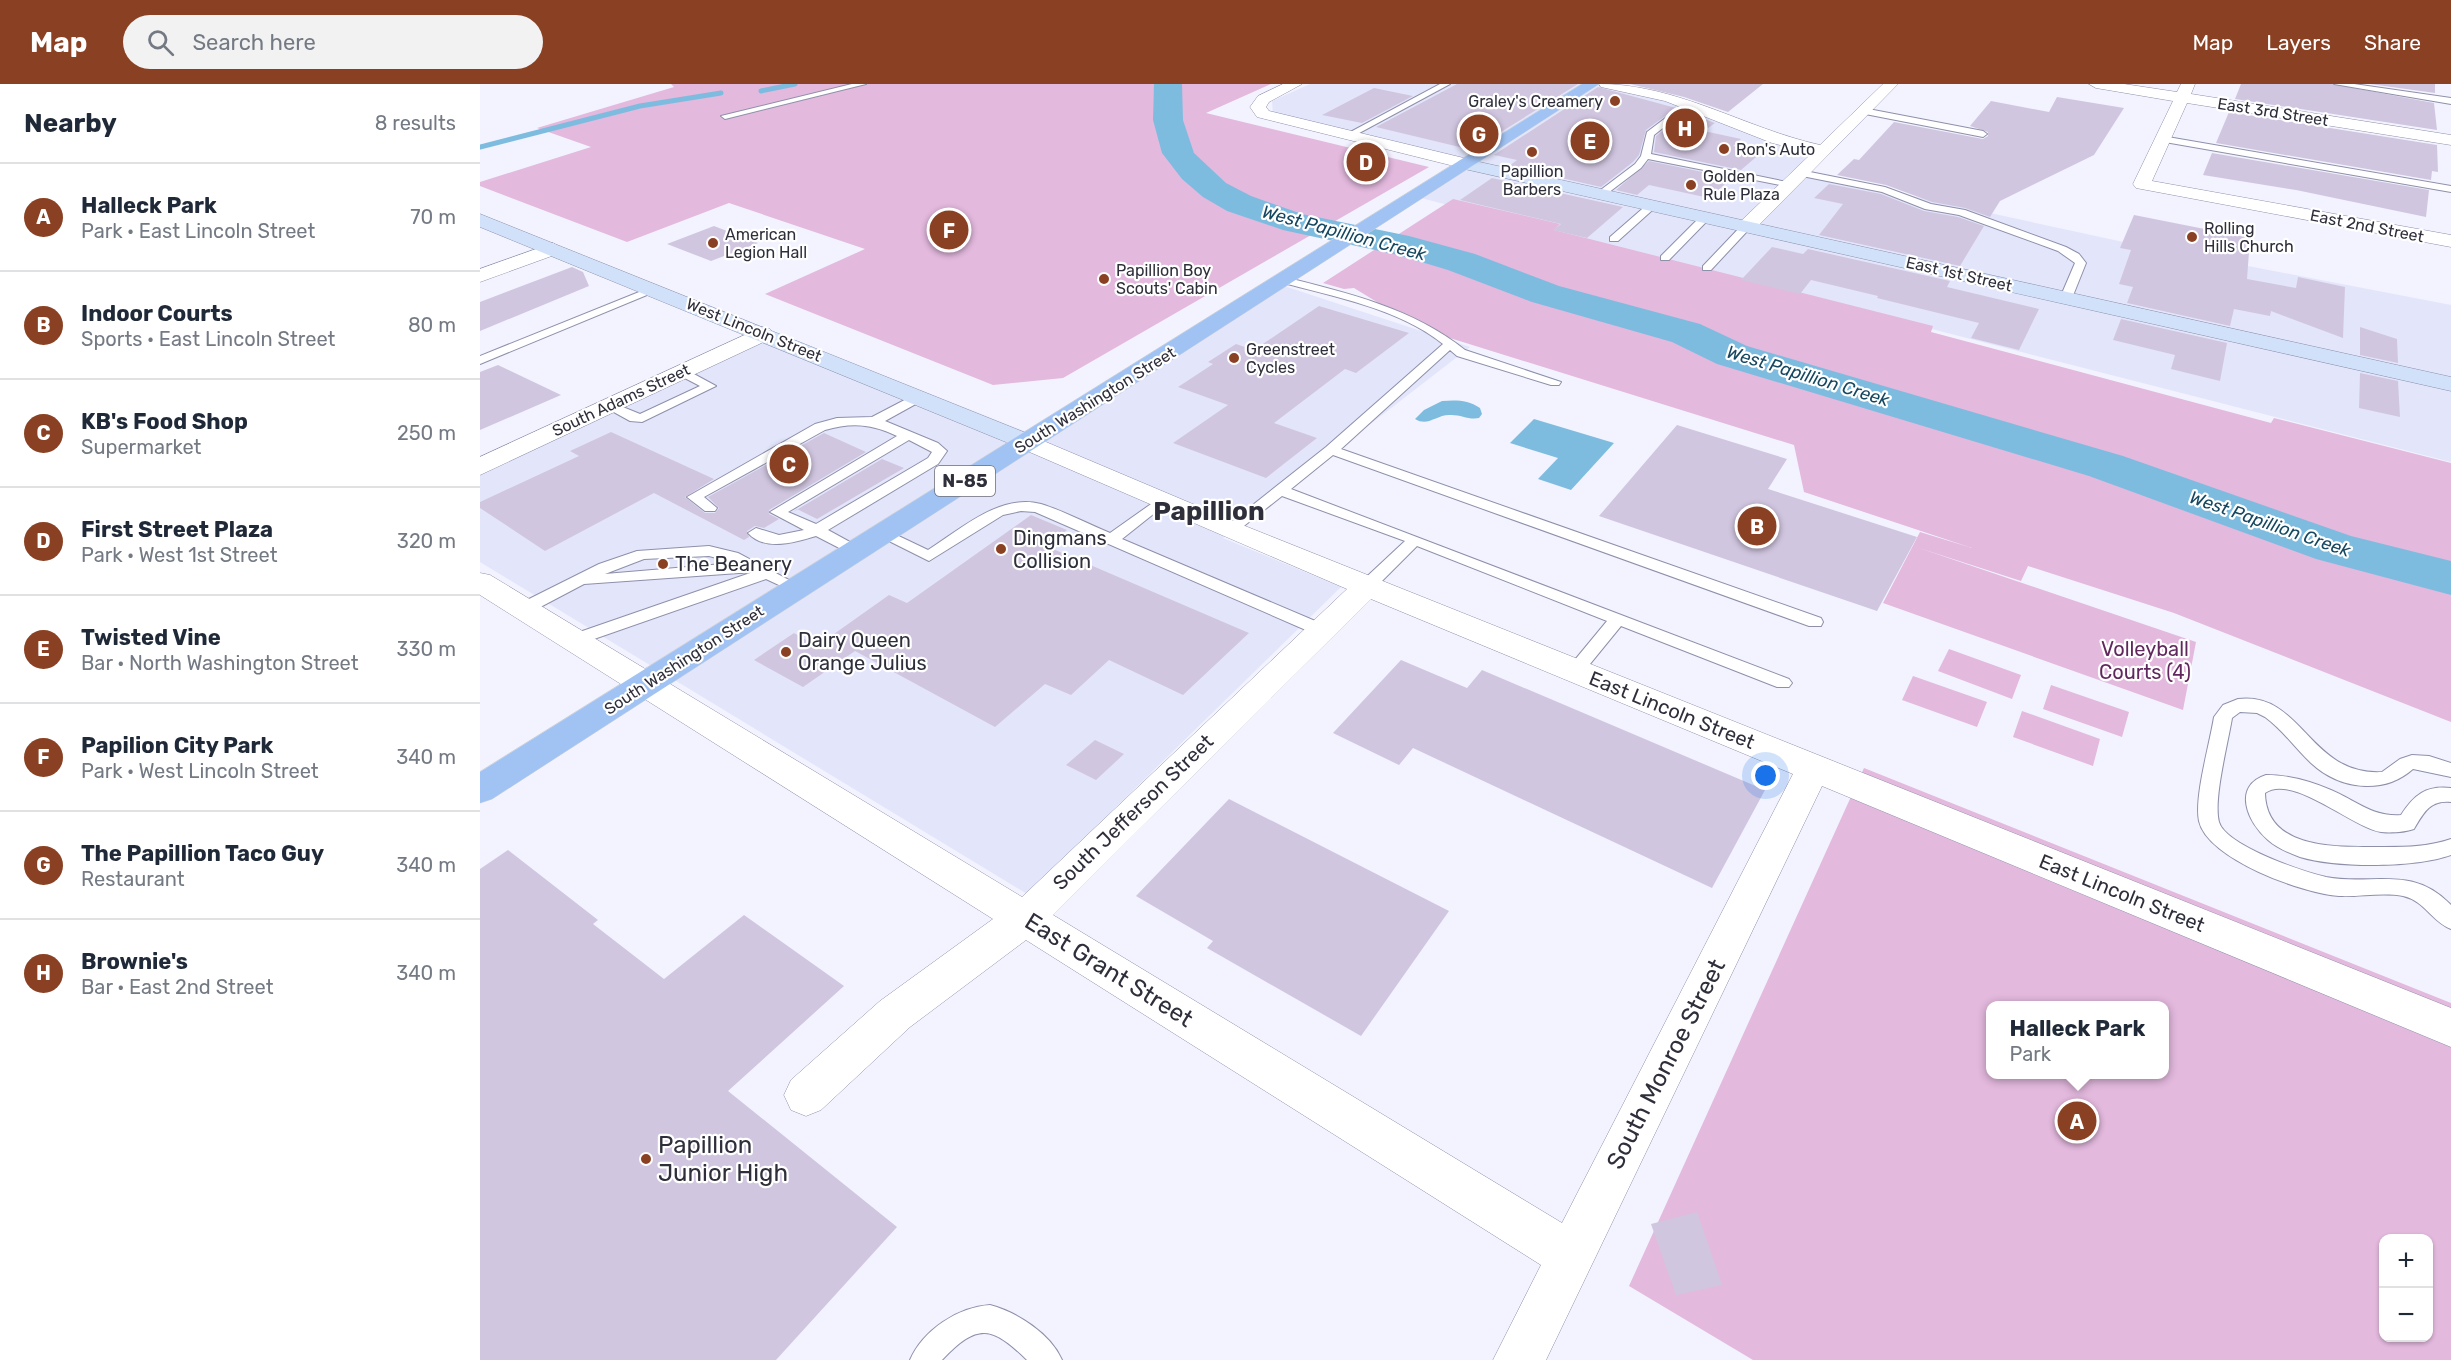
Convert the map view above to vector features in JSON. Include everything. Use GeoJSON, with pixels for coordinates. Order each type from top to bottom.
{"type":"FeatureCollection","features":[{"type":"Feature","properties":{"kind":"main road","name":"N-85"},"geometry":{"type":"LineString","coordinates":[[1466,164],[1592,84]]}},
{"type":"Feature","properties":{"kind":"main road","name":"East 1st Street"},"geometry":{"type":"LineString","coordinates":[[1466,164],[2451,384]]}},
{"type":"Feature","properties":{"kind":"main road","name":"South Washington Street"},"geometry":{"type":"LineString","coordinates":[[480,789],[1466,164]]}},
{"type":"Feature","properties":{"kind":"main road","name":"West Lincoln Street"},"geometry":{"type":"LineString","coordinates":[[480,220],[1028,442]]}},
{"type":"Feature","properties":{"kind":"street"},"geometry":{"type":"LineString","coordinates":[[1295,84],[1263,99],[1258,107],[1263,114],[1466,164]]}},
{"type":"Feature","properties":{"kind":"street"},"geometry":{"type":"LineString","coordinates":[[1606,84],[1657,94],[1778,140],[1822,150]]}},
{"type":"Feature","properties":{"kind":"street"},"geometry":{"type":"LineString","coordinates":[[1747,226],[1891,84]]}},
{"type":"Feature","properties":{"kind":"street","name":"East 3rd Street"},"geometry":{"type":"LineString","coordinates":[[2096,84],[2184,91],[2451,140]]}},
{"type":"Feature","properties":{"kind":"street"},"geometry":{"type":"LineString","coordinates":[[2162,139],[2184,91]]}},
{"type":"Feature","properties":{"kind":"street","name":"East 2nd Street"},"geometry":{"type":"LineString","coordinates":[[2162,139],[2142,184],[2451,241]]}},
{"type":"Feature","properties":{"kind":"street"},"geometry":{"type":"LineString","coordinates":[[1778,140],[1804,168]]}},
{"type":"Feature","properties":{"kind":"street"},"geometry":{"type":"LineString","coordinates":[[480,276],[553,249]]}},
{"type":"Feature","properties":{"kind":"street","name":"South Adams Street"},"geometry":{"type":"LineString","coordinates":[[480,466],[762,334]]}},
{"type":"Feature","properties":{"kind":"street","name":"East Lincoln Street"},"geometry":{"type":"LineString","coordinates":[[1028,442],[1230,530],[2451,1028]]}},
{"type":"Feature","properties":{"kind":"street","name":"East Grant Street"},"geometry":{"type":"LineString","coordinates":[[480,582],[1570,1256]]}},
{"type":"Feature","properties":{"kind":"street","name":"South Jefferson Street"},"geometry":{"type":"LineString","coordinates":[[806,1095],[896,1014],[1025,918],[1367,586]]}},
{"type":"Feature","properties":{"kind":"street","name":"South Monroe Street"},"geometry":{"type":"LineString","coordinates":[[1519,1360],[1814,767]]}},
{"type":"Feature","properties":{"kind":"lane"},"geometry":{"type":"LineString","coordinates":[[725,116],[862,84]]}},
{"type":"Feature","properties":{"kind":"lane"},"geometry":{"type":"LineString","coordinates":[[1347,136],[1446,84]]}},
{"type":"Feature","properties":{"kind":"lane"},"geometry":{"type":"LineString","coordinates":[[2338,84],[2451,101]]}},
{"type":"Feature","properties":{"kind":"lane"},"geometry":{"type":"LineString","coordinates":[[1601,194],[1638,166],[1646,156],[1648,138],[1688,104]]}},
{"type":"Feature","properties":{"kind":"lane"},"geometry":{"type":"LineString","coordinates":[[1863,111],[1983,134]]}},
{"type":"Feature","properties":{"kind":"lane"},"geometry":{"type":"LineString","coordinates":[[2162,139],[2451,189]]}},
{"type":"Feature","properties":{"kind":"lane"},"geometry":{"type":"LineString","coordinates":[[1646,156],[1787,185]]}},
{"type":"Feature","properties":{"kind":"lane"},"geometry":{"type":"LineString","coordinates":[[1804,168],[1885,190],[1929,207],[1961,212],[2062,249],[2075,256],[2081,263],[2066,297]]}},
{"type":"Feature","properties":{"kind":"lane"},"geometry":{"type":"LineString","coordinates":[[1614,239],[1653,205]]}},
{"type":"Feature","properties":{"kind":"lane"},"geometry":{"type":"LineString","coordinates":[[1665,258],[1706,217]]}},
{"type":"Feature","properties":{"kind":"lane"},"geometry":{"type":"LineString","coordinates":[[1707,268],[1747,226]]}},
{"type":"Feature","properties":{"kind":"lane"},"geometry":{"type":"LineString","coordinates":[[1284,280],[1356,299],[1410,319],[1450,343],[1461,353],[1555,382]]}},
{"type":"Feature","properties":{"kind":"lane"},"geometry":{"type":"LineString","coordinates":[[480,360],[653,290]]}},
{"type":"Feature","properties":{"kind":"lane"},"geometry":{"type":"LineString","coordinates":[[1230,530],[1331,450],[1450,343]]}},
{"type":"Feature","properties":{"kind":"lane"},"geometry":{"type":"LineString","coordinates":[[608,405],[635,418],[642,418],[710,386],[681,371]]}},
{"type":"Feature","properties":{"kind":"lane"},"geometry":{"type":"LineString","coordinates":[[875,421],[918,397]]}},
{"type":"Feature","properties":{"kind":"lane"},"geometry":{"type":"LineString","coordinates":[[710,508],[694,497],[820,427],[837,422],[875,421],[940,451],[938,455],[817,530],[777,541],[768,540],[756,533]]}},
{"type":"Feature","properties":{"kind":"lane"},"geometry":{"type":"LineString","coordinates":[[854,550],[777,512],[908,435]]}},
{"type":"Feature","properties":{"kind":"lane"},"geometry":{"type":"LineString","coordinates":[[1331,450],[1815,622]]}},
{"type":"Feature","properties":{"kind":"lane"},"geometry":{"type":"LineString","coordinates":[[1280,490],[1784,683]]}},
{"type":"Feature","properties":{"kind":"lane"},"geometry":{"type":"LineString","coordinates":[[1112,539],[1161,501]]}},
{"type":"Feature","properties":{"kind":"lane"},"geometry":{"type":"LineString","coordinates":[[881,534],[929,556],[984,520],[1008,508],[1038,508],[1322,630]]}},
{"type":"Feature","properties":{"kind":"lane"},"geometry":{"type":"LineString","coordinates":[[1367,586],[1415,540]]}},
{"type":"Feature","properties":{"kind":"lane"},"geometry":{"type":"LineString","coordinates":[[523,609],[605,567],[642,554],[709,551],[733,556],[796,588]]}},
{"type":"Feature","properties":{"kind":"lane"},"geometry":{"type":"LineString","coordinates":[[580,581],[760,570]]}},
{"type":"Feature","properties":{"kind":"lane"},"geometry":{"type":"LineString","coordinates":[[574,640],[760,570]]}},
{"type":"Feature","properties":{"kind":"lane"},"geometry":{"type":"LineString","coordinates":[[1575,671],[1618,619]]}},
{"type":"Feature","properties":{"kind":"lane"},"geometry":{"type":"LineString","coordinates":[[2451,770],[2416,762],[2404,764],[2396,773],[2385,778],[2351,776],[2317,760],[2279,716],[2253,705],[2239,705],[2228,709],[2223,717],[2208,807],[2208,822],[2216,835],[2250,859],[2338,887],[2382,884],[2410,889],[2427,896],[2451,920]]}},
{"type":"Feature","properties":{"kind":"lane"},"geometry":{"type":"LineString","coordinates":[[2451,795],[2431,794],[2422,800],[2407,823],[2393,825],[2381,824],[2315,790],[2298,784],[2266,782],[2255,790],[2253,802],[2257,815],[2266,828],[2285,841],[2327,855],[2429,855],[2451,847]]}},
{"type":"Feature","properties":{"kind":"lane"},"geometry":{"type":"LineString","coordinates":[[924,1360],[942,1338],[976,1320],[1002,1322],[1048,1360]]}},
{"type":"Feature","properties":{"kind":"shaded area"},"geometry":{"type":"Polygon","coordinates":[[[1310,84],[1623,84],[1809,153],[1796,171],[2128,243],[2451,305],[2451,462],[1409,195],[1467,160],[1273,114],[1272,101],[1310,84]]]}},
{"type":"Feature","properties":{"kind":"shaded area"},"geometry":{"type":"Polygon","coordinates":[[[1284,286],[1470,347],[1223,538],[1341,587],[1027,894],[480,562],[480,473],[778,333],[1044,439],[1284,286]]]}},
{"type":"Feature","properties":{"kind":"green space"},"geometry":{"type":"Polygon","coordinates":[[[671,84],[1271,84],[1206,113],[1429,167],[1063,378],[993,385],[765,294],[865,249],[729,203],[627,242],[480,186],[480,182],[591,147],[537,128],[674,87],[671,84]]]}},
{"type":"Feature","properties":{"kind":"green space","name":"Volleyball Courts (4)"},"geometry":{"type":"Polygon","coordinates":[[[1453,199],[1560,224],[1554,230],[1933,326],[1931,332],[2271,423],[2274,418],[2451,463],[2451,722],[2174,613],[2028,566],[2021,581],[1919,548],[2196,642],[2183,710],[1883,603],[1920,532],[1972,548],[1804,492],[1794,445],[1421,329],[1354,288],[1344,289],[1323,283],[1453,199]]]}},
{"type":"Feature","properties":{"kind":"green space"},"geometry":{"type":"Polygon","coordinates":[[[1949,649],[2021,675],[2012,699],[1938,671],[1949,649]]]}},
{"type":"Feature","properties":{"kind":"green space"},"geometry":{"type":"Polygon","coordinates":[[[1913,676],[1987,702],[1977,727],[1902,700],[1913,676]]]}},
{"type":"Feature","properties":{"kind":"green space"},"geometry":{"type":"Polygon","coordinates":[[[2051,685],[2129,712],[2122,737],[2043,709],[2051,685]]]}},
{"type":"Feature","properties":{"kind":"green space"},"geometry":{"type":"Polygon","coordinates":[[[2022,711],[2100,739],[2093,766],[2013,737],[2022,711]]]}},
{"type":"Feature","properties":{"kind":"green space"},"geometry":{"type":"Polygon","coordinates":[[[1864,768],[2451,1003],[2451,1360],[1753,1360],[1629,1286],[1864,768]]]}},
{"type":"Feature","properties":{"kind":"water"},"geometry":{"type":"Polygon","coordinates":[[[1442,401],[1471,403],[1480,408],[1482,414],[1479,418],[1444,415],[1424,422],[1415,419],[1424,410],[1442,401]]]}},
{"type":"Feature","properties":{"kind":"water"},"geometry":{"type":"Polygon","coordinates":[[[1534,419],[1614,443],[1571,490],[1538,479],[1558,458],[1510,443],[1534,419]]]}},
{"type":"Feature","properties":{"kind":"building"},"geometry":{"type":"Polygon","coordinates":[[[1457,84],[1578,84],[1472,150],[1376,127],[1457,84]]]}},
{"type":"Feature","properties":{"kind":"building"},"geometry":{"type":"Polygon","coordinates":[[[1630,84],[1763,84],[1728,112],[1684,97],[1630,84]]]}},
{"type":"Feature","properties":{"kind":"building"},"geometry":{"type":"Polygon","coordinates":[[[2241,84],[2332,84],[2434,103],[2437,130],[2235,99],[2241,84]]]}},
{"type":"Feature","properties":{"kind":"building"},"geometry":{"type":"Polygon","coordinates":[[[2370,84],[2435,84],[2435,93],[2370,84]]]}},
{"type":"Feature","properties":{"kind":"building"},"geometry":{"type":"Polygon","coordinates":[[[1598,87],[1676,108],[1646,130],[1639,155],[1601,187],[1509,166],[1517,160],[1494,155],[1598,87]]]}},
{"type":"Feature","properties":{"kind":"building"},"geometry":{"type":"Polygon","coordinates":[[[1374,88],[1413,96],[1362,123],[1322,115],[1374,88]]]}},
{"type":"Feature","properties":{"kind":"building"},"geometry":{"type":"Polygon","coordinates":[[[2057,97],[2124,108],[2094,155],[2000,201],[1990,217],[1965,208],[1932,202],[1886,185],[1837,175],[1854,159],[1859,160],[1894,122],[1983,139],[1988,136],[1988,132],[1970,126],[1991,101],[2049,112],[2057,97]]]}},
{"type":"Feature","properties":{"kind":"building"},"geometry":{"type":"Polygon","coordinates":[[[1687,112],[1715,123],[1704,131],[1741,139],[1733,146],[1762,152],[1741,170],[1654,152],[1656,136],[1687,112]]]}},
{"type":"Feature","properties":{"kind":"building"},"geometry":{"type":"Polygon","coordinates":[[[2229,112],[2437,145],[2438,172],[2432,171],[2431,180],[2216,143],[2229,112]]]}},
{"type":"Feature","properties":{"kind":"building"},"geometry":{"type":"Polygon","coordinates":[[[2212,153],[2429,190],[2426,217],[2296,190],[2203,175],[2212,153]]]}},
{"type":"Feature","properties":{"kind":"building"},"geometry":{"type":"Polygon","coordinates":[[[1649,161],[1732,178],[1709,198],[1649,185],[1637,195],[1616,190],[1649,161]]]}},
{"type":"Feature","properties":{"kind":"building"},"geometry":{"type":"Polygon","coordinates":[[[1492,178],[1623,207],[1587,238],[1553,230],[1561,224],[1460,200],[1492,178]]]}},
{"type":"Feature","properties":{"kind":"building"},"geometry":{"type":"Polygon","coordinates":[[[1829,184],[1881,194],[1924,211],[1958,217],[1984,226],[1960,266],[1819,235],[1843,204],[1814,198],[1829,184]]]}},
{"type":"Feature","properties":{"kind":"building"},"geometry":{"type":"Polygon","coordinates":[[[2134,215],[2250,238],[2247,279],[2296,288],[2298,277],[2345,287],[2343,338],[2271,311],[2270,316],[2234,309],[2230,326],[2127,303],[2133,287],[2119,284],[2131,250],[2120,248],[2134,215]]]}},
{"type":"Feature","properties":{"kind":"building","name":"American Legion Hall"},"geometry":{"type":"Polygon","coordinates":[[[714,226],[758,243],[711,261],[667,244],[714,226]]]}},
{"type":"Feature","properties":{"kind":"building"},"geometry":{"type":"Polygon","coordinates":[[[1772,247],[1803,254],[1808,249],[1950,281],[1947,287],[2039,309],[2019,350],[1971,338],[1979,323],[1877,298],[1878,296],[1811,280],[1800,294],[1741,280],[1772,247]]]}},
{"type":"Feature","properties":{"kind":"building"},"geometry":{"type":"Polygon","coordinates":[[[572,267],[583,272],[589,286],[480,331],[480,302],[572,267]]]}},
{"type":"Feature","properties":{"kind":"building"},"geometry":{"type":"Polygon","coordinates":[[[1319,306],[1409,333],[1356,373],[1345,369],[1274,423],[1317,438],[1266,478],[1173,443],[1228,405],[1178,387],[1213,364],[1208,362],[1236,344],[1254,350],[1319,306]]]}},
{"type":"Feature","properties":{"kind":"building"},"geometry":{"type":"Polygon","coordinates":[[[2121,319],[2227,343],[2220,381],[2171,369],[2175,355],[2113,340],[2121,319]]]}},
{"type":"Feature","properties":{"kind":"building"},"geometry":{"type":"Polygon","coordinates":[[[2360,327],[2397,339],[2398,363],[2360,355],[2360,327]]]}},
{"type":"Feature","properties":{"kind":"building"},"geometry":{"type":"Polygon","coordinates":[[[498,365],[561,395],[480,430],[480,372],[498,365]]]}},
{"type":"Feature","properties":{"kind":"building"},"geometry":{"type":"Polygon","coordinates":[[[2360,373],[2398,381],[2400,417],[2359,408],[2360,373]]]}},
{"type":"Feature","properties":{"kind":"building"},"geometry":{"type":"Polygon","coordinates":[[[1677,425],[1787,459],[1768,489],[1917,537],[1877,611],[1599,516],[1677,425]]]}},
{"type":"Feature","properties":{"kind":"building"},"geometry":{"type":"Polygon","coordinates":[[[611,432],[714,479],[685,497],[705,513],[715,513],[719,508],[708,497],[824,433],[866,452],[769,510],[769,514],[779,519],[764,528],[755,526],[747,531],[749,537],[744,540],[654,493],[545,551],[480,508],[480,502],[579,456],[570,451],[611,432]]]}},
{"type":"Feature","properties":{"kind":"building"},"geometry":{"type":"Polygon","coordinates":[[[882,459],[904,468],[817,519],[798,509],[882,459]]]}},
{"type":"Feature","properties":{"kind":"building"},"geometry":{"type":"Polygon","coordinates":[[[1031,515],[1067,530],[1046,546],[1249,633],[1183,695],[1109,660],[1071,695],[1045,684],[995,727],[855,651],[803,687],[754,660],[794,633],[817,646],[889,595],[907,603],[1031,515]]]}},
{"type":"Feature","properties":{"kind":"building"},"geometry":{"type":"Polygon","coordinates":[[[1401,660],[1467,688],[1482,670],[1765,790],[1712,888],[1413,748],[1399,765],[1333,733],[1401,660]]]}},
{"type":"Feature","properties":{"kind":"building"},"geometry":{"type":"Polygon","coordinates":[[[1095,740],[1124,754],[1096,780],[1066,765],[1095,740]]]}},
{"type":"Feature","properties":{"kind":"building"},"geometry":{"type":"Polygon","coordinates":[[[1229,799],[1449,911],[1361,1036],[1207,948],[1213,941],[1136,896],[1229,799]]]}},
{"type":"Feature","properties":{"kind":"building","name":"Papillion Junior High"},"geometry":{"type":"Polygon","coordinates":[[[508,850],[598,920],[593,924],[664,979],[744,915],[844,986],[728,1091],[897,1227],[776,1360],[480,1360],[480,869],[508,850]]]}},
{"type":"Feature","properties":{"kind":"building"},"geometry":{"type":"Polygon","coordinates":[[[1697,1212],[1722,1285],[1676,1295],[1651,1224],[1697,1212]]]}},
{"type":"Feature","properties":{"kind":"waterway"},"geometry":{"type":"LineString","coordinates":[[761,91],[795,84]]}},
{"type":"Feature","properties":{"kind":"waterway","name":"West Papillion Creek"},"geometry":{"type":"LineString","coordinates":[[1168,84],[1168,120],[1178,153],[1193,172],[1214,190],[1239,204],[1295,223],[1409,247],[1462,262],[1545,294],[1686,333],[1732,355],[2106,466],[2334,548],[2451,578]]}},
{"type":"Feature","properties":{"kind":"waterway"},"geometry":{"type":"LineString","coordinates":[[480,147],[640,106],[721,93]]}},
{"type":"Feature","properties":{"kind":"place","name":"Graley's Creamery"},"geometry":{"type":"Point","coordinates":[1615,101]}},
{"type":"Feature","properties":{"kind":"place","name":"Brownie's"},"geometry":{"type":"Point","coordinates":[1685,128]}},
{"type":"Feature","properties":{"kind":"place","name":"The Papillion Taco Guy"},"geometry":{"type":"Point","coordinates":[1479,134]}},
{"type":"Feature","properties":{"kind":"place","name":"Twisted Vine"},"geometry":{"type":"Point","coordinates":[1590,141]}},
{"type":"Feature","properties":{"kind":"place","name":"Ron's Auto"},"geometry":{"type":"Point","coordinates":[1724,149]}},
{"type":"Feature","properties":{"kind":"place","name":"Papillion Barbers"},"geometry":{"type":"Point","coordinates":[1532,152]}},
{"type":"Feature","properties":{"kind":"place","name":"First Street Plaza"},"geometry":{"type":"Point","coordinates":[1366,162]}},
{"type":"Feature","properties":{"kind":"place","name":"Golden Rule Plaza"},"geometry":{"type":"Point","coordinates":[1691,185]}},
{"type":"Feature","properties":{"kind":"place","name":"Papilion City Park"},"geometry":{"type":"Point","coordinates":[949,230]}},
{"type":"Feature","properties":{"kind":"place","name":"Rolling Hills Church"},"geometry":{"type":"Point","coordinates":[2192,237]}},
{"type":"Feature","properties":{"kind":"place","name":"American Legion Hall"},"geometry":{"type":"Point","coordinates":[713,243]}},
{"type":"Feature","properties":{"kind":"place","name":"Papillion Boy Scouts' Cabin"},"geometry":{"type":"Point","coordinates":[1104,279]}},
{"type":"Feature","properties":{"kind":"place","name":"Greenstreet Cycles"},"geometry":{"type":"Point","coordinates":[1234,358]}},
{"type":"Feature","properties":{"kind":"place","name":"KB's Food Shop"},"geometry":{"type":"Point","coordinates":[789,464]}},
{"type":"Feature","properties":{"kind":"place","name":"Indoor Courts"},"geometry":{"type":"Point","coordinates":[1757,526]}},
{"type":"Feature","properties":{"kind":"place","name":"Dingmans Collision"},"geometry":{"type":"Point","coordinates":[1001,549]}},
{"type":"Feature","properties":{"kind":"place","name":"The Beanery"},"geometry":{"type":"Point","coordinates":[663,564]}},
{"type":"Feature","properties":{"kind":"place","name":"Dairy Queen Orange Julius"},"geometry":{"type":"Point","coordinates":[786,652]}},
{"type":"Feature","properties":{"kind":"place","name":"Halleck Park"},"geometry":{"type":"Point","coordinates":[2077,1121]}},
{"type":"Feature","properties":{"kind":"place","name":"Papillion Junior High"},"geometry":{"type":"Point","coordinates":[646,1159]}},
{"type":"Feature","properties":{"kind":"district","name":"Papillion"},"geometry":{"type":"Point","coordinates":[1209,511]}}]}
